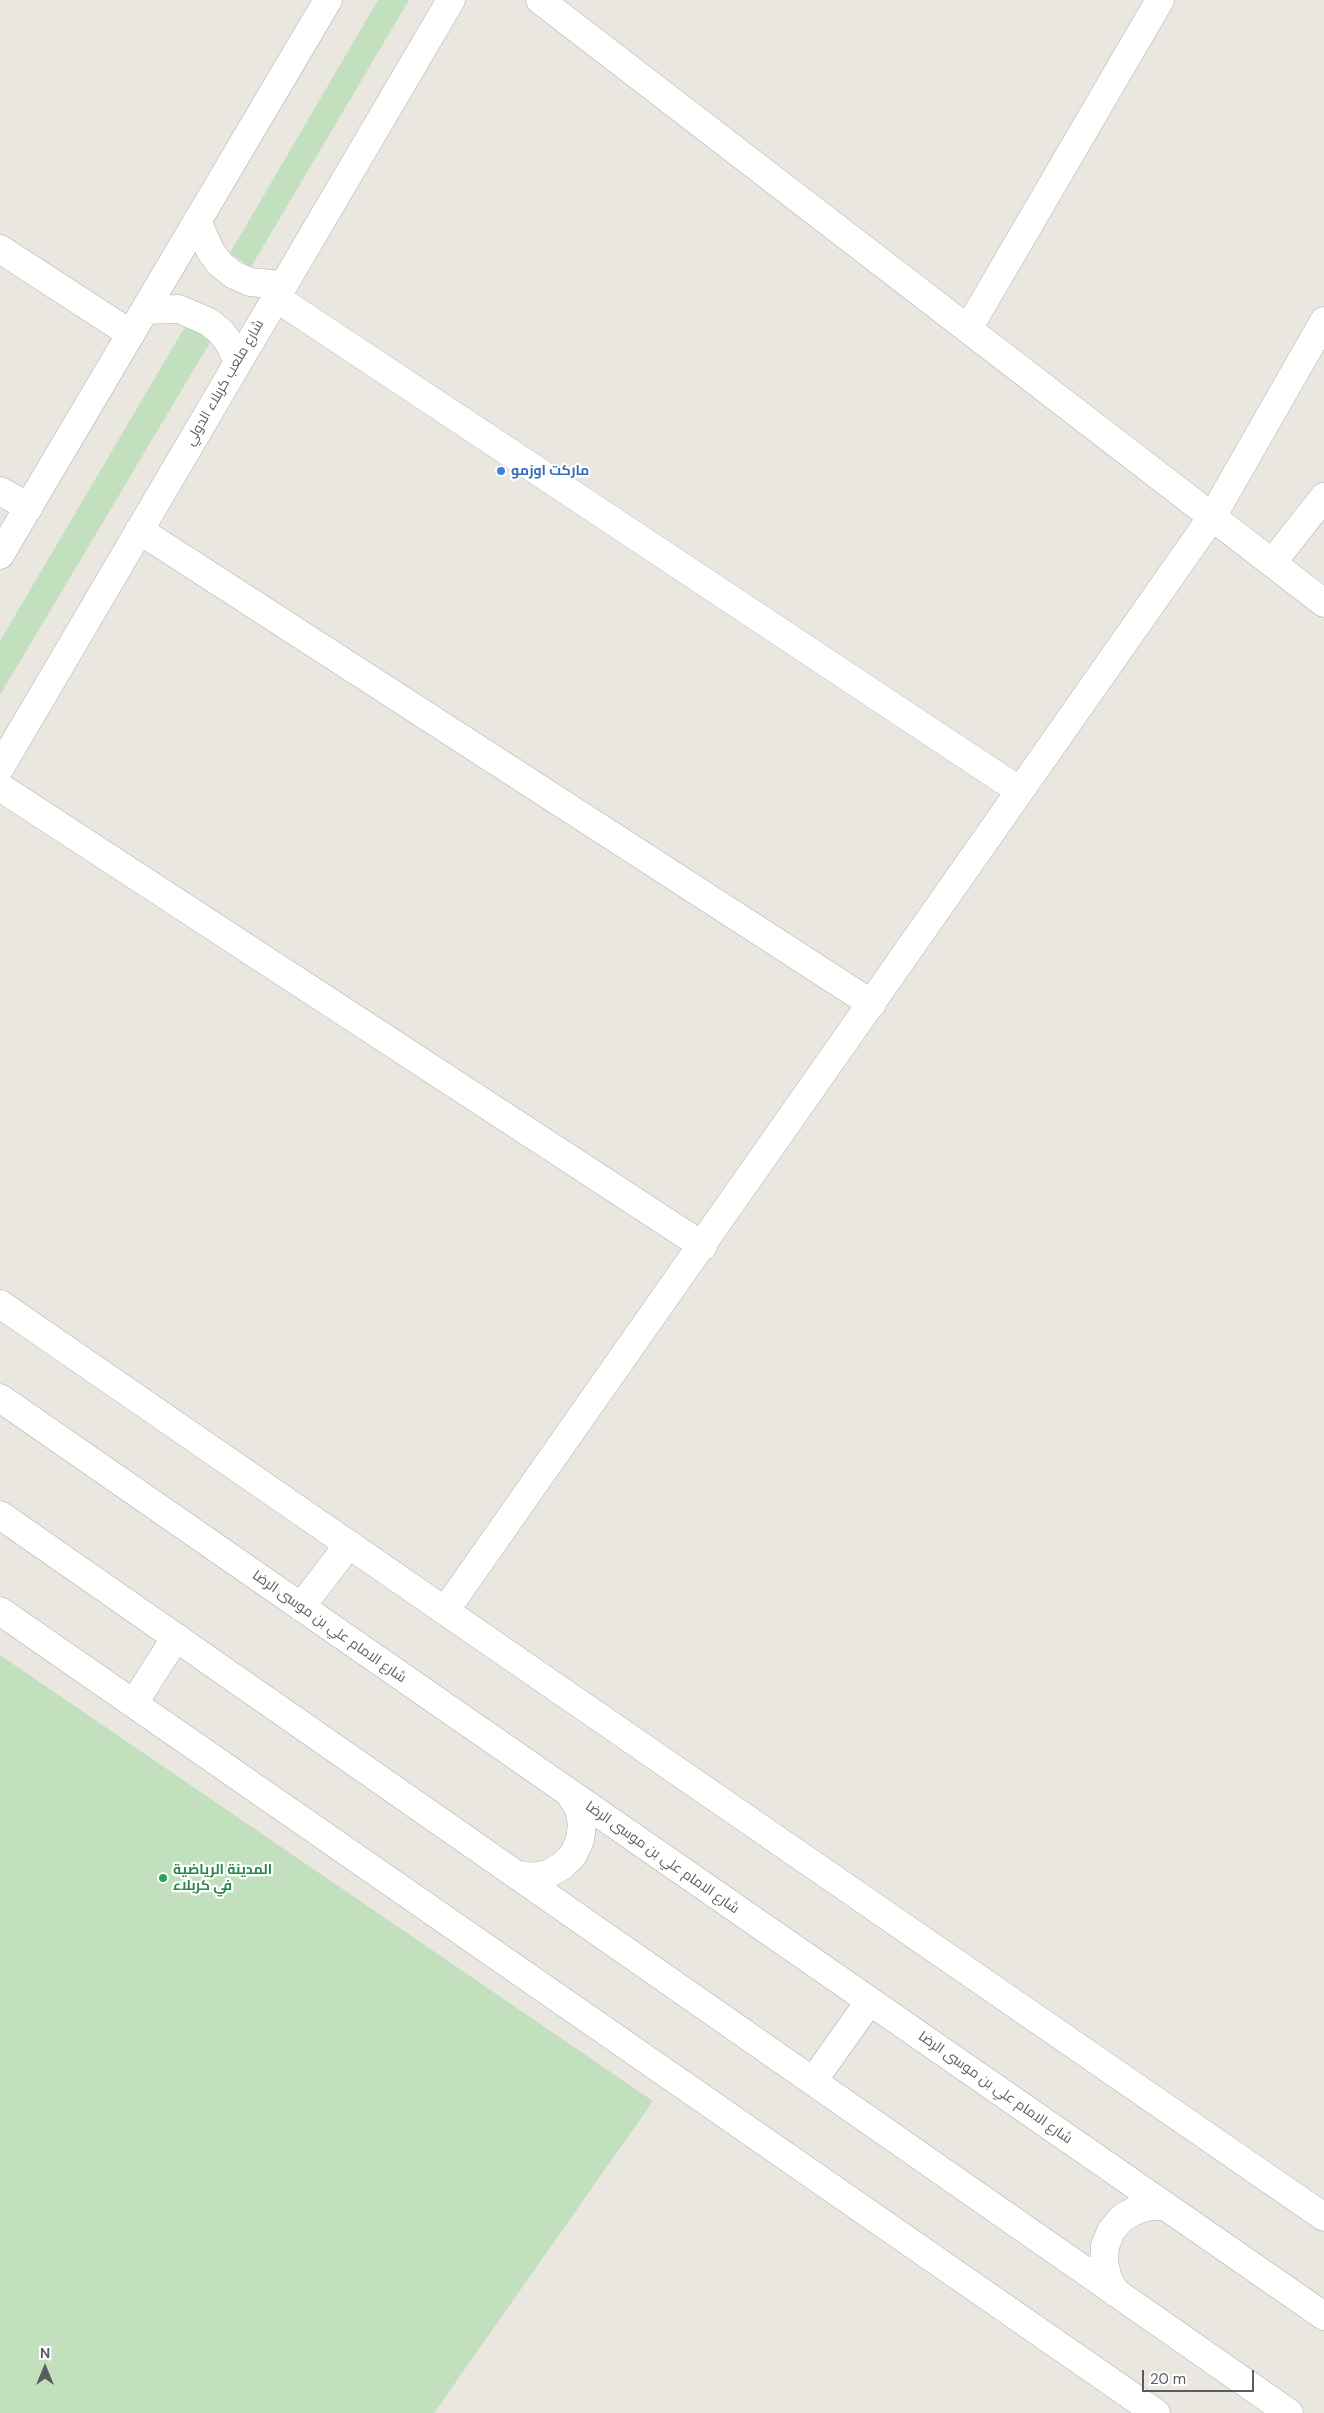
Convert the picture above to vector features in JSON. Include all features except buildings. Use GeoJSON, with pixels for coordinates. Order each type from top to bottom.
{"type":"FeatureCollection","features":[{"type":"Feature","properties":{"kind":"street"},"geometry":{"type":"LineString","coordinates":[[0,555],[328,0]]}},
{"type":"Feature","properties":{"kind":"street","name":"شارع ملعب كربلاء الدولي"},"geometry":{"type":"LineString","coordinates":[[0,768],[451,0]]}},
{"type":"Feature","properties":{"kind":"street"},"geometry":{"type":"LineString","coordinates":[[540,0],[1324,603]]}},
{"type":"Feature","properties":{"kind":"street"},"geometry":{"type":"LineString","coordinates":[[968,329],[1160,0]]}},
{"type":"Feature","properties":{"kind":"street"},"geometry":{"type":"LineString","coordinates":[[197,221],[211,252],[221,265],[234,275],[279,291],[1020,791]]}},
{"type":"Feature","properties":{"kind":"street"},"geometry":{"type":"LineString","coordinates":[[0,249],[131,334]]}},
{"type":"Feature","properties":{"kind":"street"},"geometry":{"type":"LineString","coordinates":[[145,310],[179,309],[209,322],[222,333],[238,361]]}},
{"type":"Feature","properties":{"kind":"street"},"geometry":{"type":"LineString","coordinates":[[445,1611],[703,1246],[1212,517],[1324,321]]}},
{"type":"Feature","properties":{"kind":"street"},"geometry":{"type":"LineString","coordinates":[[0,491],[29,507]]}},
{"type":"Feature","properties":{"kind":"street"},"geometry":{"type":"LineString","coordinates":[[1272,563],[1324,497]]}},
{"type":"Feature","properties":{"kind":"street"},"geometry":{"type":"LineString","coordinates":[[139,530],[872,1004]]}},
{"type":"Feature","properties":{"kind":"street"},"geometry":{"type":"LineString","coordinates":[[0,787],[703,1246]]}},
{"type":"Feature","properties":{"kind":"street"},"geometry":{"type":"LineString","coordinates":[[0,1304],[1324,2217]]}},
{"type":"Feature","properties":{"kind":"street","name":"شارع الامام علي بن موسى الرضا"},"geometry":{"type":"LineString","coordinates":[[0,1398],[1324,2316]]}},
{"type":"Feature","properties":{"kind":"street"},"geometry":{"type":"LineString","coordinates":[[0,1515],[1289,2413]]}},
{"type":"Feature","properties":{"kind":"street"},"geometry":{"type":"LineString","coordinates":[[301,1607],[349,1544]]}},
{"type":"Feature","properties":{"kind":"street"},"geometry":{"type":"LineString","coordinates":[[0,1610],[1156,2413]]}},
{"type":"Feature","properties":{"kind":"street"},"geometry":{"type":"LineString","coordinates":[[134,1703],[176,1637]]}},
{"type":"Feature","properties":{"kind":"street"},"geometry":{"type":"LineString","coordinates":[[516,1874],[532,1877],[548,1874],[562,1866],[573,1855],[580,1840],[582,1824],[579,1808],[570,1794]]}},
{"type":"Feature","properties":{"kind":"street"},"geometry":{"type":"LineString","coordinates":[[814,2081],[869,2002]]}},
{"type":"Feature","properties":{"kind":"street"},"geometry":{"type":"LineString","coordinates":[[1116,2292],[1108,2279],[1104,2263],[1105,2246],[1111,2232],[1122,2218],[1136,2210],[1152,2206],[1165,2206]]}},
{"type":"Feature","properties":{"kind":"green space"},"geometry":{"type":"Polygon","coordinates":[[[378,0],[409,0],[251,267],[230,253],[378,0]]]}},
{"type":"Feature","properties":{"kind":"green space"},"geometry":{"type":"Polygon","coordinates":[[[186,325],[212,339],[0,695],[0,641],[186,325]]]}},
{"type":"Feature","properties":{"kind":"green space","name":"المدينة الرياضية في كربلاء"},"geometry":{"type":"Polygon","coordinates":[[[0,1655],[653,2101],[434,2413],[0,2413],[0,1655]]]}},
{"type":"Feature","properties":{"kind":"place","name":"ماركت اوزمو"},"geometry":{"type":"Point","coordinates":[501,471]}},
{"type":"Feature","properties":{"kind":"place","name":"المدينة الرياضية في كربلاء"},"geometry":{"type":"Point","coordinates":[163,1878]}}]}
